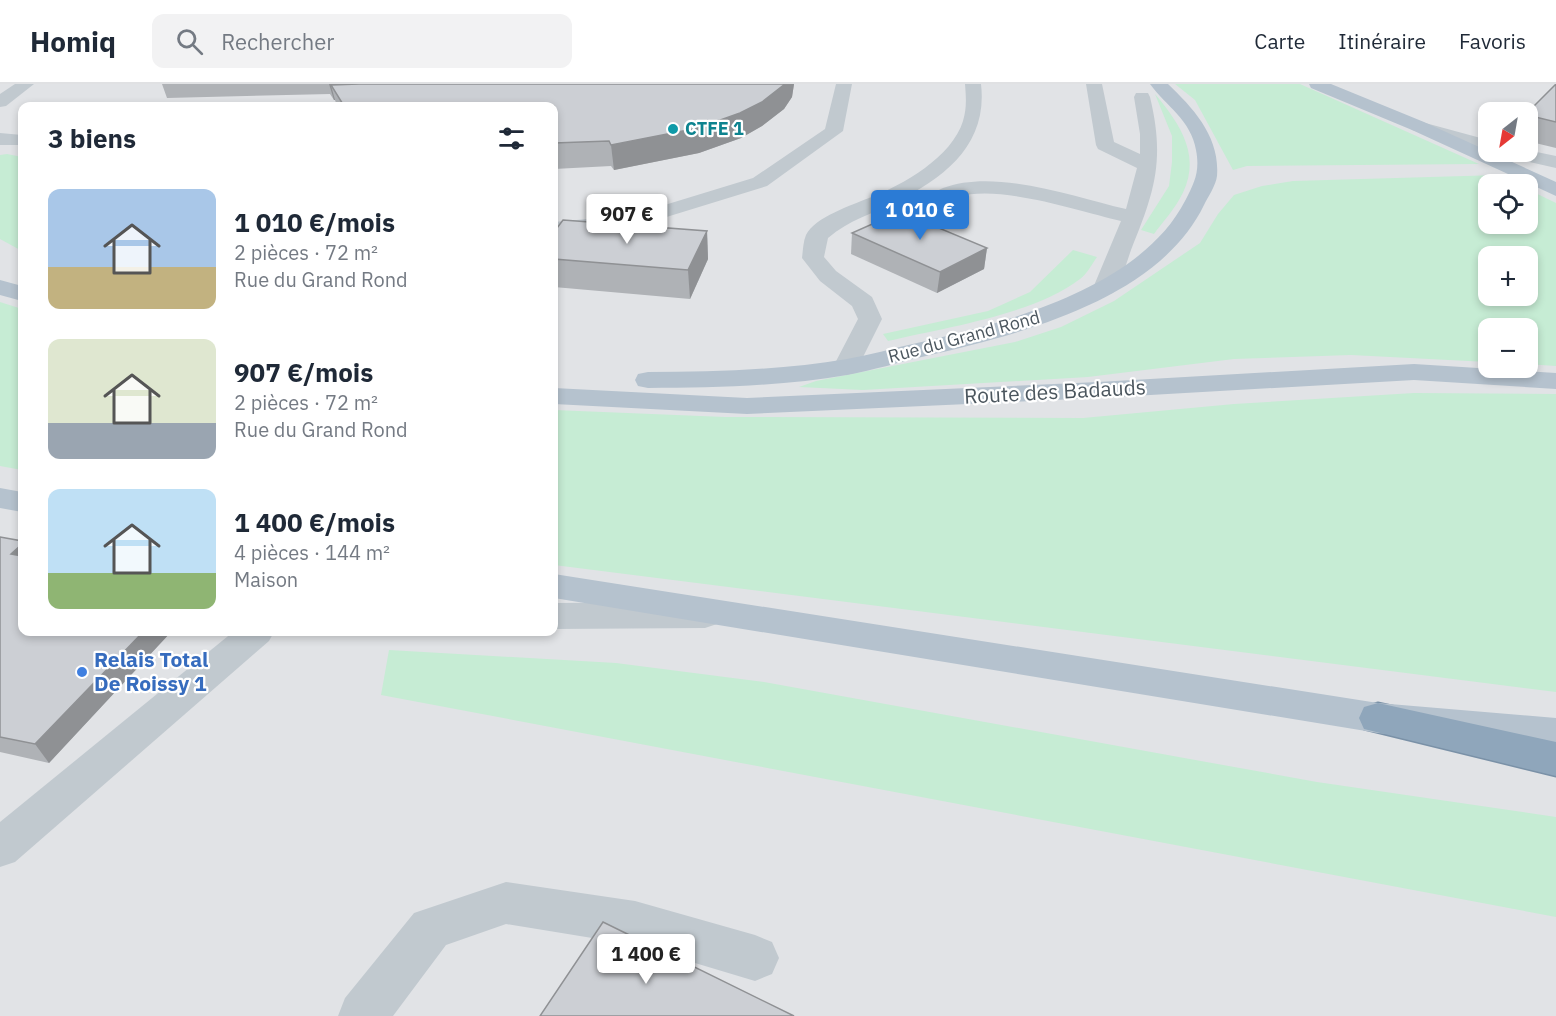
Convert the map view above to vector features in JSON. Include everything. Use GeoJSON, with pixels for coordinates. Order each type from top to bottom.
{"type":"FeatureCollection","features":[{"type":"Feature","properties":{"kind":"highway"},"geometry":{"type":"LineString","coordinates":[[1378,718],[1556,759]]}},
{"type":"Feature","properties":{"kind":"main road"},"geometry":{"type":"LineString","coordinates":[[1317,84],[1418,126],[1556,190]]}},
{"type":"Feature","properties":{"kind":"main road","name":"Rue du Grand Rond"},"geometry":{"type":"LineString","coordinates":[[558,382],[718,380],[846,368],[989,334],[1055,312],[1105,288],[1161,249],[1185,222],[1207,178],[1205,148],[1188,113],[1150,90]]}},
{"type":"Feature","properties":{"kind":"main road"},"geometry":{"type":"LineString","coordinates":[[0,287],[18,293]]}},
{"type":"Feature","properties":{"kind":"main road","name":"Route des Badauds"},"geometry":{"type":"LineString","coordinates":[[558,396],[747,406],[1098,390],[1414,372],[1556,381]]}},
{"type":"Feature","properties":{"kind":"main road"},"geometry":{"type":"LineString","coordinates":[[0,498],[18,501]]}},
{"type":"Feature","properties":{"kind":"main road"},"geometry":{"type":"LineString","coordinates":[[558,587],[1378,718],[1556,734]]}},
{"type":"Feature","properties":{"kind":"street"},"geometry":{"type":"LineString","coordinates":[[0,102],[26,84]]}},
{"type":"Feature","properties":{"kind":"street"},"geometry":{"type":"LineString","coordinates":[[558,228],[634,221],[760,182],[834,131],[844,84]]}},
{"type":"Feature","properties":{"kind":"street"},"geometry":{"type":"LineString","coordinates":[[846,368],[870,319],[863,302],[828,276],[813,258],[817,236],[840,219],[900,190],[938,166],[960,145],[974,122],[977,100],[973,84]]}},
{"type":"Feature","properties":{"kind":"street"},"geometry":{"type":"LineString","coordinates":[[1094,84],[1105,145],[1147,165]]}},
{"type":"Feature","properties":{"kind":"street"},"geometry":{"type":"LineString","coordinates":[[1105,288],[1139,199],[1147,165],[1150,90]]}},
{"type":"Feature","properties":{"kind":"street"},"geometry":{"type":"LineString","coordinates":[[1418,126],[1478,143]]}},
{"type":"Feature","properties":{"kind":"street"},"geometry":{"type":"LineString","coordinates":[[0,139],[18,140]]}},
{"type":"Feature","properties":{"kind":"street"},"geometry":{"type":"LineString","coordinates":[[1538,158],[1556,162]]}},
{"type":"Feature","properties":{"kind":"street"},"geometry":{"type":"LineString","coordinates":[[900,225],[953,191],[976,188],[1004,189],[1131,217]]}},
{"type":"Feature","properties":{"kind":"street"},"geometry":{"type":"LineString","coordinates":[[558,616],[735,615]]}},
{"type":"Feature","properties":{"kind":"street"},"geometry":{"type":"LineString","coordinates":[[0,848],[251,636]]}},
{"type":"Feature","properties":{"kind":"street"},"geometry":{"type":"LineString","coordinates":[[363,1016],[430,928],[506,903],[635,922],[755,958]]}},
{"type":"Feature","properties":{"kind":"shaded area"},"geometry":{"type":"Polygon","coordinates":[[[0,84],[1556,84],[1556,1016],[0,1016],[0,84]]]}},
{"type":"Feature","properties":{"kind":"green space"},"geometry":{"type":"Polygon","coordinates":[[[1175,84],[1300,84],[1479,164],[1247,166],[1233,170],[1195,100],[1175,84]]]}},
{"type":"Feature","properties":{"kind":"green space"},"geometry":{"type":"Polygon","coordinates":[[[1155,94],[1181,130],[1189,157],[1189,170],[1186,185],[1179,200],[1154,234],[1141,230],[1169,186],[1172,162],[1172,136],[1155,94]]]}},
{"type":"Feature","properties":{"kind":"green space"},"geometry":{"type":"Polygon","coordinates":[[[0,155],[18,156],[18,249],[0,239],[0,155]]]}},
{"type":"Feature","properties":{"kind":"green space"},"geometry":{"type":"Polygon","coordinates":[[[1478,176],[1478,234],[1538,234],[1538,194],[1556,203],[1556,366],[1538,365],[1538,318],[1478,318],[1478,361],[1351,355],[1234,359],[1088,377],[863,390],[799,387],[816,381],[1015,342],[1061,327],[1114,301],[1200,243],[1218,214],[1234,195],[1262,186],[1293,181],[1478,176]]]}},
{"type":"Feature","properties":{"kind":"green space"},"geometry":{"type":"Polygon","coordinates":[[[1073,250],[1097,257],[1080,279],[1038,302],[962,325],[888,341],[883,334],[988,311],[1030,292],[1073,250]]]}},
{"type":"Feature","properties":{"kind":"green space"},"geometry":{"type":"Polygon","coordinates":[[[0,302],[18,308],[18,469],[0,466],[0,302]]]}},
{"type":"Feature","properties":{"kind":"green space"},"geometry":{"type":"Polygon","coordinates":[[[1414,393],[1556,394],[1556,692],[558,566],[558,410],[725,417],[1083,418],[1234,404],[1414,393]]]}},
{"type":"Feature","properties":{"kind":"green space"},"geometry":{"type":"Polygon","coordinates":[[[389,650],[616,663],[764,682],[1317,782],[1556,817],[1556,917],[381,695],[389,650]]]}},
{"type":"Feature","properties":{"kind":"building","name":"CTFE 1"},"geometry":{"type":"Polygon","coordinates":[[[785,84],[762,102],[740,113],[698,128],[611,145],[609,141],[558,143],[558,102],[342,102],[331,85],[785,84]]]}},
{"type":"Feature","properties":{"kind":"building"},"geometry":{"type":"Polygon","coordinates":[[[1556,84],[1556,122],[1538,118],[1538,102],[1556,84]]]}},
{"type":"Feature","properties":{"kind":"building"},"geometry":{"type":"Polygon","coordinates":[[[897,213],[903,213],[987,248],[940,272],[852,233],[897,213]]]}},
{"type":"Feature","properties":{"kind":"building"},"geometry":{"type":"Polygon","coordinates":[[[563,220],[707,231],[688,270],[558,259],[558,227],[563,220]]]}},
{"type":"Feature","properties":{"kind":"building"},"geometry":{"type":"Polygon","coordinates":[[[0,537],[18,540],[18,548],[11,554],[18,555],[18,636],[139,636],[35,744],[0,737],[0,537]]]}},
{"type":"Feature","properties":{"kind":"building"},"geometry":{"type":"Polygon","coordinates":[[[603,922],[794,1016],[540,1016],[603,922]]]}},
{"type":"Feature","properties":{"kind":"place","name":"CTFE 1"},"geometry":{"type":"Point","coordinates":[673,129]}},
{"type":"Feature","properties":{"kind":"place","name":"Relais Total De Roissy 1"},"geometry":{"type":"Point","coordinates":[82,672]}}]}
